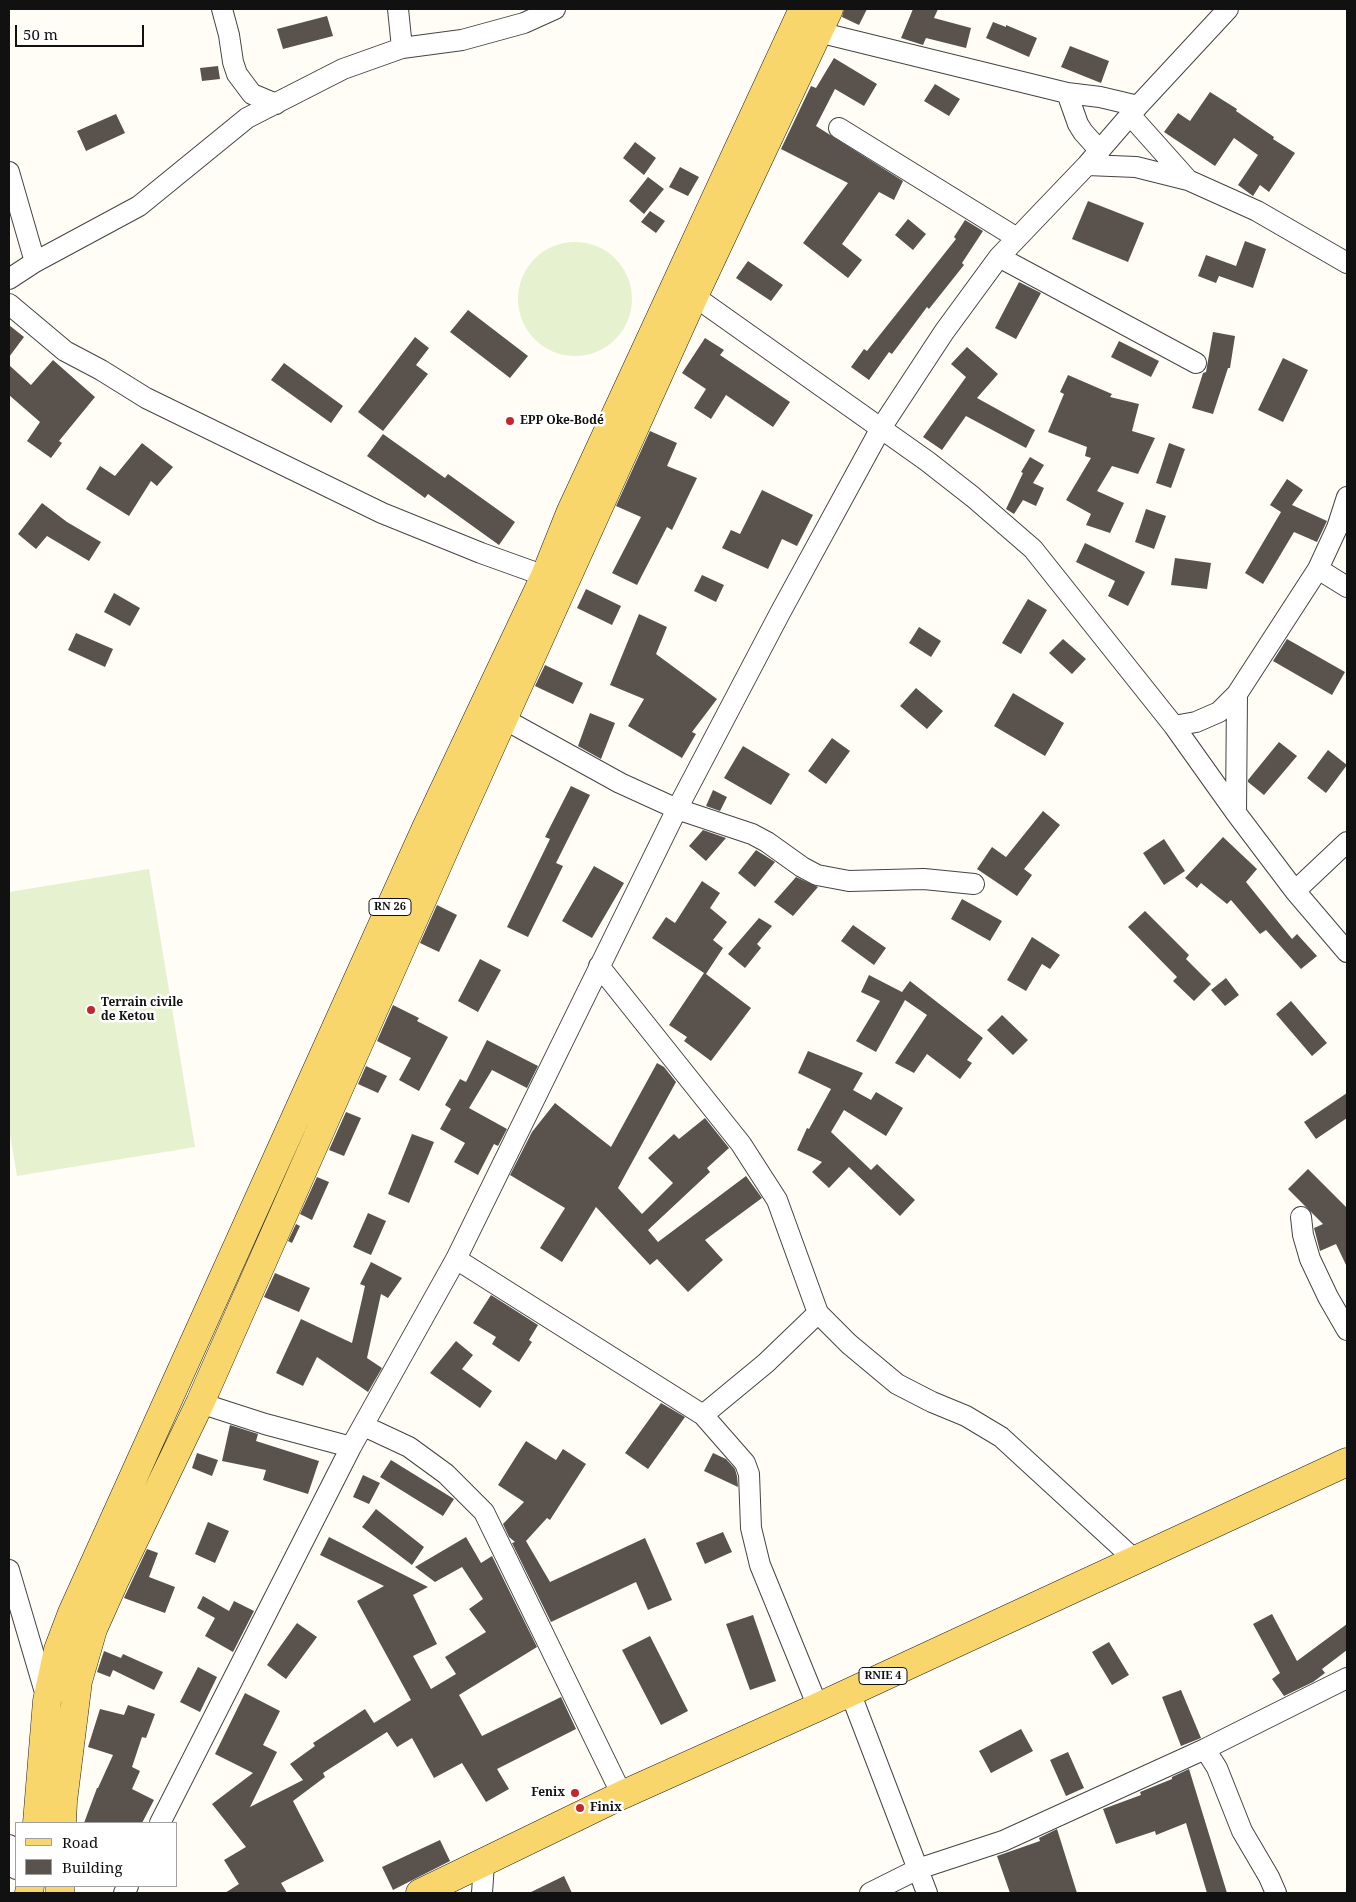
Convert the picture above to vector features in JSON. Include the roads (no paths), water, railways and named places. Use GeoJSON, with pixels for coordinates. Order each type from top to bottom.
{"type":"FeatureCollection","features":[{"type":"Feature","properties":{"kind":"main road","name":"RN 26"},"geometry":{"type":"LineString","coordinates":[[37,1822],[47,1701],[58,1650],[72,1613],[422,837],[545,576],[571,511],[803,9]]}},
{"type":"Feature","properties":{"kind":"main road","name":"RN 26"},"geometry":{"type":"LineString","coordinates":[[62,1822],[78,1681],[93,1629],[200,1403],[446,846],[694,296],[824,20]]}},
{"type":"Feature","properties":{"kind":"main road","name":"RNIE 4"},"geometry":{"type":"LineString","coordinates":[[420,1893],[622,1795],[818,1707],[1347,1462]]}},
{"type":"Feature","properties":{"kind":"street"},"geometry":{"type":"LineString","coordinates":[[222,9],[230,35],[233,62],[237,74],[252,94],[276,104]]}},
{"type":"Feature","properties":{"kind":"street"},"geometry":{"type":"LineString","coordinates":[[398,9],[402,48]]}},
{"type":"Feature","properties":{"kind":"street"},"geometry":{"type":"LineString","coordinates":[[9,279],[35,262],[139,206],[247,118],[343,69],[402,48],[462,40],[524,23],[555,9]]}},
{"type":"Feature","properties":{"kind":"street"},"geometry":{"type":"LineString","coordinates":[[161,1822],[351,1447],[456,1259],[677,809],[780,613],[881,428],[944,332],[999,257],[1094,158],[1134,111],[1228,9]]}},
{"type":"Feature","properties":{"kind":"street"},"geometry":{"type":"LineString","coordinates":[[824,20],[1067,93],[1100,97],[1134,111],[1188,180]]}},
{"type":"Feature","properties":{"kind":"street"},"geometry":{"type":"LineString","coordinates":[[1067,93],[1094,158]]}},
{"type":"Feature","properties":{"kind":"street"},"geometry":{"type":"LineString","coordinates":[[247,118],[252,94]]}},
{"type":"Feature","properties":{"kind":"street"},"geometry":{"type":"LineString","coordinates":[[839,128],[1017,238]]}},
{"type":"Feature","properties":{"kind":"street"},"geometry":{"type":"LineString","coordinates":[[1094,158],[1188,180],[1257,211],[1347,263]]}},
{"type":"Feature","properties":{"kind":"street"},"geometry":{"type":"LineString","coordinates":[[9,172],[35,262]]}},
{"type":"Feature","properties":{"kind":"street"},"geometry":{"type":"LineString","coordinates":[[999,257],[1196,363]]}},
{"type":"Feature","properties":{"kind":"street"},"geometry":{"type":"LineString","coordinates":[[694,296],[927,461],[973,497],[1033,549],[1174,726],[1295,891],[1347,952]]}},
{"type":"Feature","properties":{"kind":"street"},"geometry":{"type":"LineString","coordinates":[[9,304],[64,351],[101,370],[154,402],[382,513],[481,553],[545,576]]}},
{"type":"Feature","properties":{"kind":"street"},"geometry":{"type":"LineString","coordinates":[[1174,726],[1196,722],[1219,712],[1237,694],[1318,569],[1337,528],[1347,497]]}},
{"type":"Feature","properties":{"kind":"street"},"geometry":{"type":"LineString","coordinates":[[1318,569],[1347,587]]}},
{"type":"Feature","properties":{"kind":"street"},"geometry":{"type":"LineString","coordinates":[[1236,812],[1237,694]]}},
{"type":"Feature","properties":{"kind":"street"},"geometry":{"type":"LineString","coordinates":[[504,719],[620,783],[677,809],[752,834],[817,875],[849,881],[924,879],[974,884]]}},
{"type":"Feature","properties":{"kind":"street"},"geometry":{"type":"LineString","coordinates":[[1295,891],[1347,842]]}},
{"type":"Feature","properties":{"kind":"street"},"geometry":{"type":"LineString","coordinates":[[600,966],[741,1144],[777,1200],[818,1313],[849,1344],[897,1384],[932,1402],[966,1416],[1001,1438],[1135,1560]]}},
{"type":"Feature","properties":{"kind":"street"},"geometry":{"type":"LineString","coordinates":[[1301,1217],[1303,1235],[1310,1259],[1328,1297],[1347,1330]]}},
{"type":"Feature","properties":{"kind":"street"},"geometry":{"type":"LineString","coordinates":[[456,1259],[703,1415],[748,1468],[751,1528],[760,1565],[818,1707]]}},
{"type":"Feature","properties":{"kind":"street"},"geometry":{"type":"LineString","coordinates":[[703,1415],[766,1363],[818,1313]]}},
{"type":"Feature","properties":{"kind":"street"},"geometry":{"type":"LineString","coordinates":[[200,1403],[265,1424],[351,1447]]}},
{"type":"Feature","properties":{"kind":"street"},"geometry":{"type":"LineString","coordinates":[[364,1426],[409,1447],[446,1474],[484,1512],[622,1795]]}},
{"type":"Feature","properties":{"kind":"street"},"geometry":{"type":"LineString","coordinates":[[9,1570],[12,1592],[47,1701]]}},
{"type":"Feature","properties":{"kind":"street"},"geometry":{"type":"LineString","coordinates":[[870,1893],[918,1869],[1003,1840],[1205,1749],[1347,1678]]}},
{"type":"Feature","properties":{"kind":"street"},"geometry":{"type":"LineString","coordinates":[[850,1692],[927,1893]]}},
{"type":"Feature","properties":{"kind":"street"},"geometry":{"type":"LineString","coordinates":[[1205,1749],[1217,1768],[1242,1831],[1269,1877],[1276,1893]]}},
{"type":"Feature","properties":{"kind":"street"},"geometry":{"type":"LineString","coordinates":[[9,1845],[15,1867]]}},
{"type":"Feature","properties":{"kind":"street"},"geometry":{"type":"LineString","coordinates":[[482,1893],[484,1863]]}},
{"type":"Feature","properties":{"kind":"place","name":"EPP Oke-Bodé"},"geometry":{"type":"Point","coordinates":[510,421]}},
{"type":"Feature","properties":{"kind":"place","name":"Terrain civile de Ketou"},"geometry":{"type":"Point","coordinates":[91,1010]}},
{"type":"Feature","properties":{"kind":"place","name":"Fenix"},"geometry":{"type":"Point","coordinates":[575,1793]}},
{"type":"Feature","properties":{"kind":"place","name":"Finix"},"geometry":{"type":"Point","coordinates":[580,1808]}}]}
